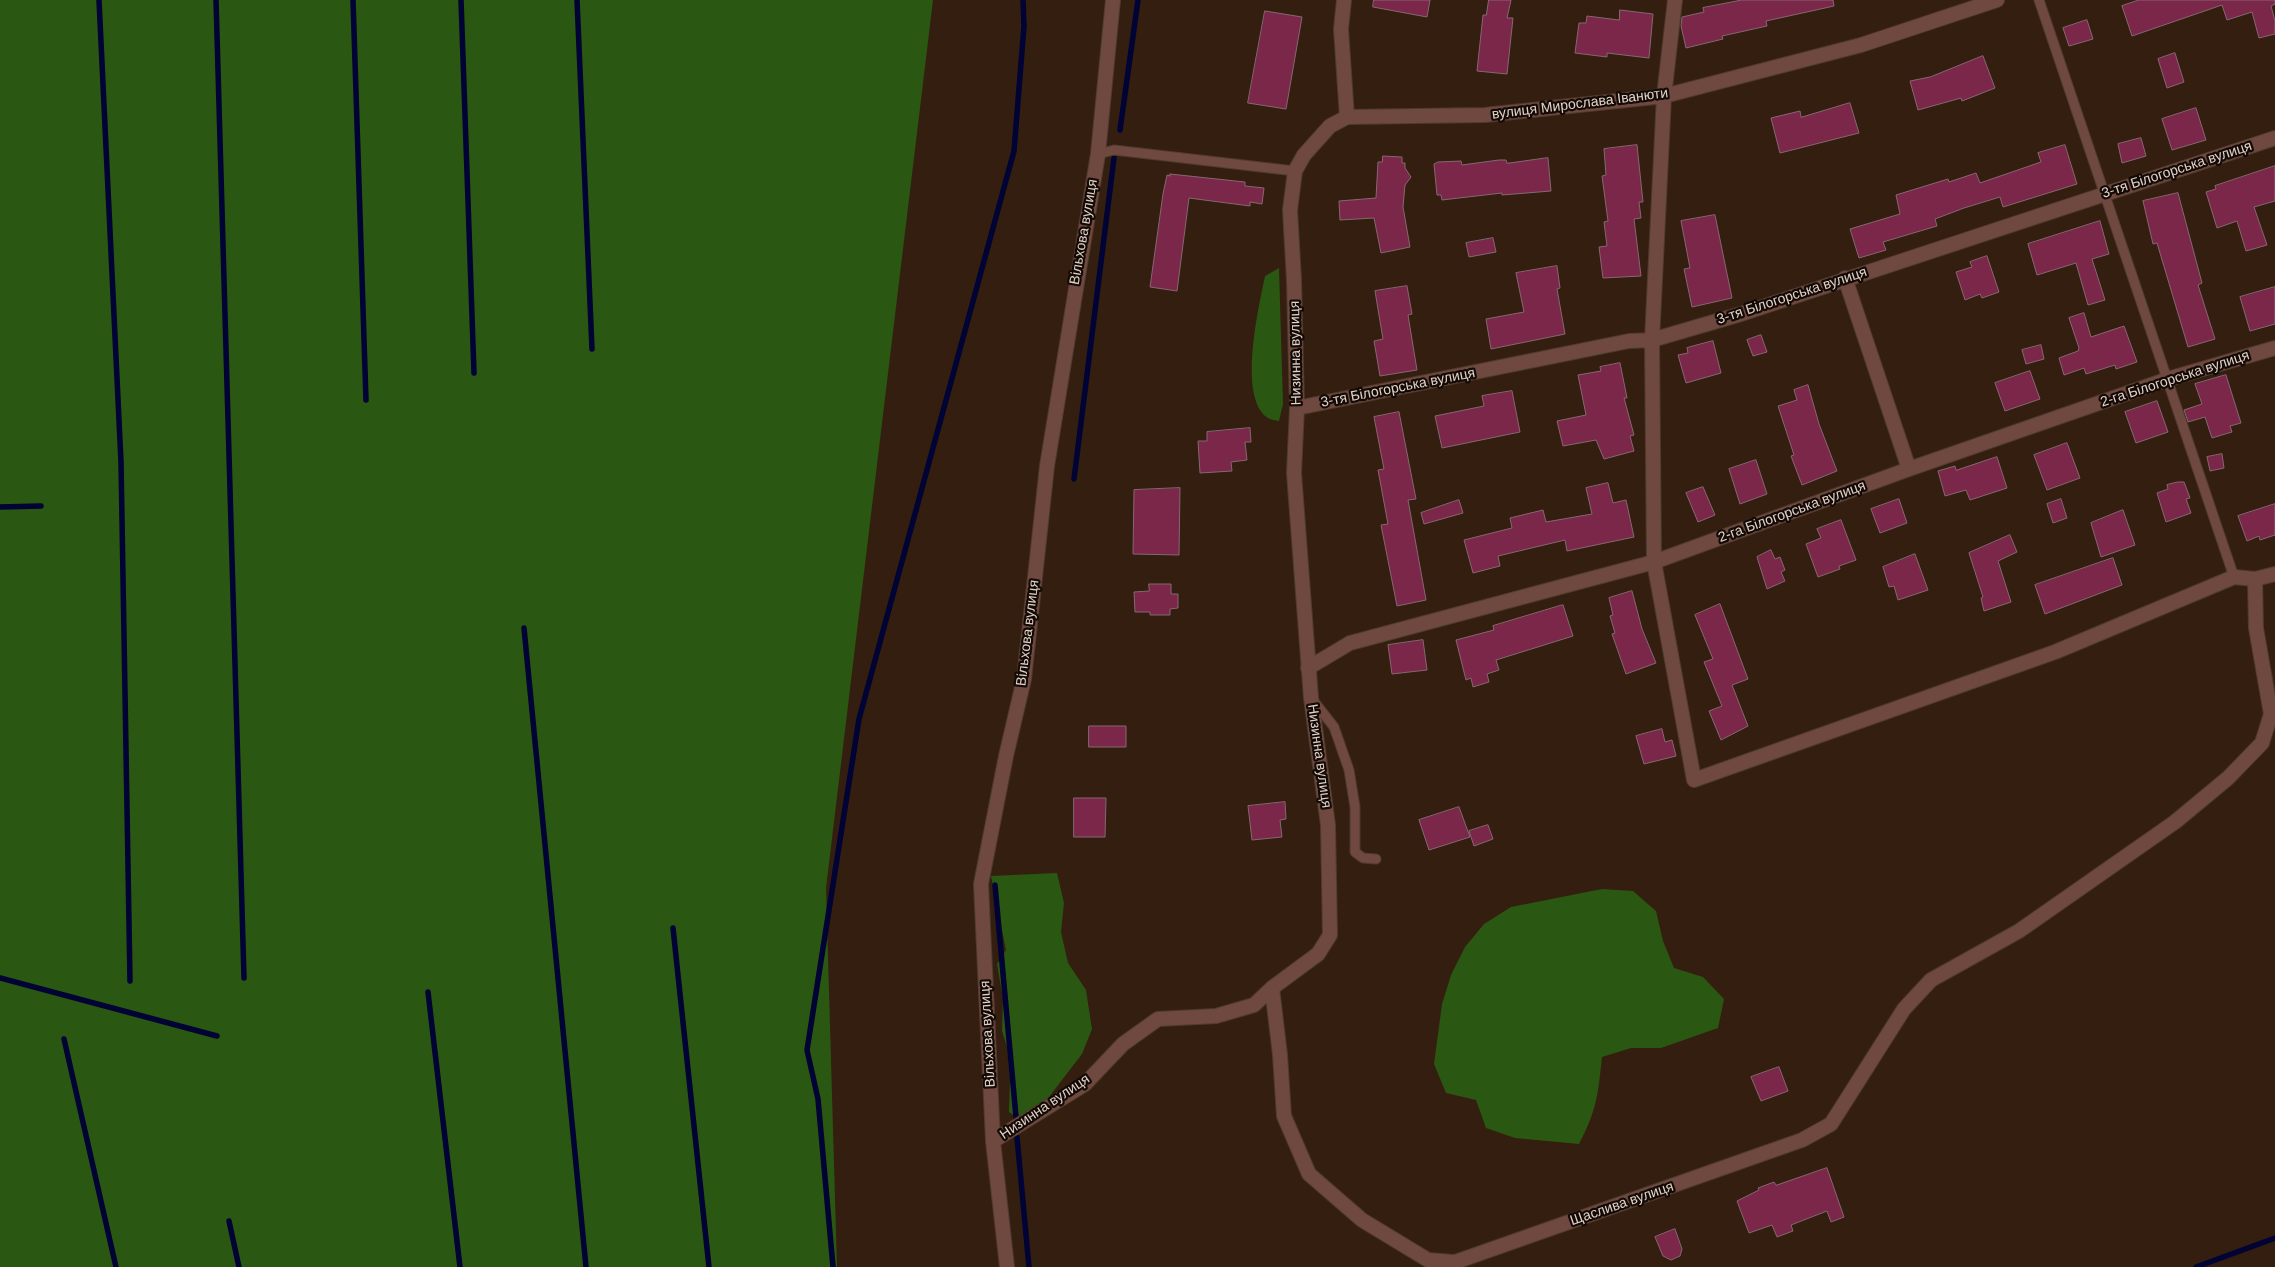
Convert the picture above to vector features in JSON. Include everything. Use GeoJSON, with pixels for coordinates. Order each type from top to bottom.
{"type":"FeatureCollection","features":[{"type":"Feature","properties":{"kind":"street","name":"Вільхова вулиця"},"geometry":{"type":"LineString","coordinates":[[1007,1267],[994,1141],[981,884],[1006,756],[1024,679],[1047,466],[1098,154],[1113,0]]}},
{"type":"Feature","properties":{"kind":"street"},"geometry":{"type":"LineString","coordinates":[[1295,171],[1304,155],[1330,126],[1347,117],[1341,29],[1344,0]]}},
{"type":"Feature","properties":{"kind":"street"},"geometry":{"type":"LineString","coordinates":[[1675,0],[1664,96],[1652,340],[1654,562],[1694,780],[2055,652],[2234,577],[2255,579],[2275,574]]}},
{"type":"Feature","properties":{"kind":"street","name":"вулиця Мирослава Іванюти"},"geometry":{"type":"LineString","coordinates":[[1347,117],[1485,116],[1664,96],[1861,45],[1997,0]]}},
{"type":"Feature","properties":{"kind":"street","name":"3-тя Білогорська вулиця"},"geometry":{"type":"LineString","coordinates":[[1297,408],[1629,341],[1652,340],[1741,314],[1845,278],[2275,138]]}},
{"type":"Feature","properties":{"kind":"street","name":"Низинна вулиця"},"geometry":{"type":"LineString","coordinates":[[994,1141],[1085,1084],[1124,1044],[1158,1020],[1216,1016],[1254,1005],[1272,988],[1318,954],[1330,935],[1328,825],[1308,668],[1294,473],[1297,408],[1294,280],[1290,210],[1295,171]]}},
{"type":"Feature","properties":{"kind":"street"},"geometry":{"type":"LineString","coordinates":[[1845,278],[1909,469]]}},
{"type":"Feature","properties":{"kind":"street","name":"2-га Білогорська вулиця"},"geometry":{"type":"LineString","coordinates":[[1308,668],[1350,643],[1654,562],[1909,469],[2168,379],[2275,348]]}},
{"type":"Feature","properties":{"kind":"street","name":"Щаслива вулиця"},"geometry":{"type":"LineString","coordinates":[[1448,1265],[1802,1140],[1831,1124],[1904,1009],[1931,980],[2019,931],[2175,822],[2228,778],[2262,743],[2271,714],[2256,628],[2255,579]]}},
{"type":"Feature","properties":{"kind":"street"},"geometry":{"type":"LineString","coordinates":[[1272,988],[1280,1055],[1284,1116],[1309,1174],[1362,1220],[1428,1260],[1448,1265]]}},
{"type":"Feature","properties":{"kind":"lane"},"geometry":{"type":"LineString","coordinates":[[2040,0],[2234,577]]}},
{"type":"Feature","properties":{"kind":"lane"},"geometry":{"type":"LineString","coordinates":[[1098,154],[1114,150],[1295,171]]}},
{"type":"Feature","properties":{"kind":"lane"},"geometry":{"type":"LineString","coordinates":[[1311,698],[1334,727],[1343,749],[1353,789],[1355,852],[1363,858],[1376,858]]}},
{"type":"Feature","properties":{"kind":"green space"},"geometry":{"type":"Polygon","coordinates":[[[0,0],[933,0],[826,888],[837,1267],[0,1267],[0,0]]]}},
{"type":"Feature","properties":{"kind":"green space"},"geometry":{"type":"Polygon","coordinates":[[[1279,268],[1283,404],[1279,421],[1268,418],[1259,407],[1254,392],[1252,372],[1255,329],[1265,276],[1279,268]]]}},
{"type":"Feature","properties":{"kind":"green space"},"geometry":{"type":"Polygon","coordinates":[[[1057,873],[1064,903],[1061,932],[1068,963],[1086,990],[1092,1029],[1082,1054],[1042,1106],[1016,1117],[1009,1112],[1010,1079],[1007,1047],[1002,1031],[1003,999],[997,964],[1006,950],[991,876],[1057,873]]]}},
{"type":"Feature","properties":{"kind":"green space"},"geometry":{"type":"Polygon","coordinates":[[[1602,889],[1633,891],[1656,911],[1663,941],[1674,968],[1703,977],[1724,999],[1718,1028],[1661,1048],[1631,1048],[1602,1057],[1596,1102],[1590,1121],[1579,1144],[1515,1138],[1486,1128],[1476,1100],[1446,1093],[1434,1064],[1442,1004],[1451,975],[1465,947],[1484,924],[1511,907],[1602,889]]]}},
{"type":"Feature","properties":{"kind":"building"},"geometry":{"type":"Polygon","coordinates":[[[1374,0],[1430,0],[1427,17],[1373,7],[1374,0]]]}},
{"type":"Feature","properties":{"kind":"building"},"geometry":{"type":"Polygon","coordinates":[[[1489,0],[1511,0],[1507,18],[1513,18],[1507,74],[1477,71],[1483,15],[1486,15],[1489,0]]]}},
{"type":"Feature","properties":{"kind":"building"},"geometry":{"type":"Polygon","coordinates":[[[1742,0],[1833,0],[1834,6],[1766,21],[1767,26],[1722,36],[1723,39],[1686,48],[1681,26],[1682,17],[1704,12],[1703,8],[1742,0]]]}},
{"type":"Feature","properties":{"kind":"building"},"geometry":{"type":"Polygon","coordinates":[[[2139,0],[2275,0],[2275,4],[2271,6],[2275,21],[2275,34],[2259,38],[2252,12],[2227,20],[2222,5],[2132,36],[2122,6],[2139,0]]]}},
{"type":"Feature","properties":{"kind":"building"},"geometry":{"type":"Polygon","coordinates":[[[1620,10],[1653,14],[1649,58],[1607,53],[1607,57],[1575,53],[1579,23],[1586,23],[1587,16],[1619,20],[1620,10]]]}},
{"type":"Feature","properties":{"kind":"building"},"geometry":{"type":"Polygon","coordinates":[[[1265,11],[1302,17],[1286,109],[1248,103],[1265,11]]]}},
{"type":"Feature","properties":{"kind":"building"},"geometry":{"type":"Polygon","coordinates":[[[2087,20],[2093,39],[2069,46],[2063,28],[2087,20]]]}},
{"type":"Feature","properties":{"kind":"building"},"geometry":{"type":"Polygon","coordinates":[[[2175,53],[2184,82],[2167,88],[2158,59],[2175,53]]]}},
{"type":"Feature","properties":{"kind":"building"},"geometry":{"type":"Polygon","coordinates":[[[1983,56],[1995,88],[1962,101],[1961,98],[1918,110],[1910,81],[1930,77],[1983,56]]]}},
{"type":"Feature","properties":{"kind":"building"},"geometry":{"type":"Polygon","coordinates":[[[1850,103],[1859,133],[1780,153],[1771,118],[1800,111],[1801,117],[1850,103]]]}},
{"type":"Feature","properties":{"kind":"building"},"geometry":{"type":"Polygon","coordinates":[[[2196,108],[2206,140],[2172,150],[2162,119],[2196,108]]]}},
{"type":"Feature","properties":{"kind":"building"},"geometry":{"type":"Polygon","coordinates":[[[2141,138],[2146,156],[2122,163],[2118,144],[2141,138]]]}},
{"type":"Feature","properties":{"kind":"building"},"geometry":{"type":"Polygon","coordinates":[[[1637,145],[1643,202],[1639,202],[1641,218],[1634,219],[1641,276],[1603,278],[1599,247],[1607,246],[1604,222],[1608,221],[1602,176],[1606,175],[1604,149],[1637,145]]]}},
{"type":"Feature","properties":{"kind":"building"},"geometry":{"type":"Polygon","coordinates":[[[2065,145],[2077,184],[2003,207],[2000,197],[1964,208],[1935,219],[1937,226],[1883,242],[1886,250],[1859,258],[1850,229],[1900,214],[1896,195],[1948,179],[1949,182],[1976,173],[1980,183],[2041,162],[2038,153],[2065,145]]]}},
{"type":"Feature","properties":{"kind":"building"},"geometry":{"type":"Polygon","coordinates":[[[1383,156],[1402,157],[1402,163],[1405,163],[1405,168],[1411,177],[1405,185],[1403,207],[1410,247],[1381,253],[1374,218],[1340,220],[1339,201],[1376,198],[1378,162],[1382,162],[1383,156]]]}},
{"type":"Feature","properties":{"kind":"building"},"geometry":{"type":"Polygon","coordinates":[[[1548,158],[1551,191],[1502,195],[1502,193],[1442,200],[1441,195],[1437,195],[1434,164],[1438,162],[1461,161],[1462,165],[1499,160],[1506,160],[1507,163],[1548,158]]]}},
{"type":"Feature","properties":{"kind":"building"},"geometry":{"type":"Polygon","coordinates":[[[2275,166],[2275,201],[2254,207],[2267,245],[2246,251],[2237,221],[2217,228],[2206,192],[2216,189],[2215,186],[2275,166]]]}},
{"type":"Feature","properties":{"kind":"building"},"geometry":{"type":"Polygon","coordinates":[[[1170,174],[1245,182],[1245,186],[1264,188],[1262,204],[1250,202],[1250,206],[1189,198],[1177,291],[1150,287],[1163,194],[1167,175],[1170,176],[1170,174]]]}},
{"type":"Feature","properties":{"kind":"building"},"geometry":{"type":"Polygon","coordinates":[[[2178,193],[2202,283],[2198,285],[2215,339],[2188,347],[2157,243],[2153,244],[2143,201],[2178,193]]]}},
{"type":"Feature","properties":{"kind":"building"},"geometry":{"type":"Polygon","coordinates":[[[1715,215],[1732,298],[1692,307],[1684,269],[1690,268],[1681,221],[1715,215]]]}},
{"type":"Feature","properties":{"kind":"building"},"geometry":{"type":"Polygon","coordinates":[[[2100,221],[2109,254],[2092,259],[2105,300],[2088,305],[2076,263],[2037,275],[2028,244],[2100,221]]]}},
{"type":"Feature","properties":{"kind":"building"},"geometry":{"type":"Polygon","coordinates":[[[1493,238],[1496,252],[1469,257],[1466,243],[1493,238]]]}},
{"type":"Feature","properties":{"kind":"building"},"geometry":{"type":"Polygon","coordinates":[[[1987,256],[1999,292],[1982,298],[1980,294],[1965,300],[1956,272],[1972,267],[1970,262],[1987,256]]]}},
{"type":"Feature","properties":{"kind":"building"},"geometry":{"type":"Polygon","coordinates":[[[1557,266],[1560,288],[1557,289],[1565,334],[1491,349],[1486,319],[1524,312],[1516,273],[1557,266]]]}},
{"type":"Feature","properties":{"kind":"building"},"geometry":{"type":"Polygon","coordinates":[[[1407,286],[1412,314],[1408,315],[1417,370],[1380,376],[1374,341],[1383,339],[1375,291],[1407,286]]]}},
{"type":"Feature","properties":{"kind":"building"},"geometry":{"type":"Polygon","coordinates":[[[2275,287],[2275,324],[2250,331],[2240,297],[2275,287]]]}},
{"type":"Feature","properties":{"kind":"building"},"geometry":{"type":"Polygon","coordinates":[[[2084,313],[2091,337],[2124,326],[2137,362],[2116,369],[2115,365],[2086,374],[2084,368],[2064,375],[2059,358],[2078,351],[2079,348],[2069,318],[2084,313]]]}},
{"type":"Feature","properties":{"kind":"building"},"geometry":{"type":"Polygon","coordinates":[[[1761,335],[1767,352],[1753,356],[1747,340],[1761,335]]]}},
{"type":"Feature","properties":{"kind":"building"},"geometry":{"type":"Polygon","coordinates":[[[1713,341],[1721,373],[1686,383],[1678,355],[1688,353],[1687,348],[1713,341]]]}},
{"type":"Feature","properties":{"kind":"building"},"geometry":{"type":"Polygon","coordinates":[[[2041,345],[2044,359],[2026,364],[2022,350],[2041,345]]]}},
{"type":"Feature","properties":{"kind":"building"},"geometry":{"type":"Polygon","coordinates":[[[1620,363],[1627,398],[1624,398],[1634,435],[1630,436],[1634,451],[1604,459],[1596,440],[1563,446],[1557,421],[1586,415],[1578,375],[1601,371],[1600,367],[1620,363]]]}},
{"type":"Feature","properties":{"kind":"building"},"geometry":{"type":"Polygon","coordinates":[[[2030,371],[2040,399],[2005,411],[1995,383],[2030,371]]]}},
{"type":"Feature","properties":{"kind":"building"},"geometry":{"type":"Polygon","coordinates":[[[2226,375],[2241,423],[2230,426],[2232,432],[2212,438],[2205,417],[2188,422],[2184,410],[2202,404],[2195,384],[2226,375]]]}},
{"type":"Feature","properties":{"kind":"building"},"geometry":{"type":"Polygon","coordinates":[[[1808,385],[1819,424],[1837,471],[1802,485],[1791,456],[1794,455],[1778,406],[1797,400],[1794,390],[1808,385]]]}},
{"type":"Feature","properties":{"kind":"building"},"geometry":{"type":"Polygon","coordinates":[[[1512,391],[1520,432],[1442,448],[1435,416],[1484,406],[1482,396],[1512,391]]]}},
{"type":"Feature","properties":{"kind":"building"},"geometry":{"type":"Polygon","coordinates":[[[2157,401],[2168,432],[2136,443],[2125,412],[2157,401]]]}},
{"type":"Feature","properties":{"kind":"building"},"geometry":{"type":"Polygon","coordinates":[[[1399,412],[1416,499],[1408,500],[1426,600],[1397,606],[1381,525],[1388,524],[1378,470],[1384,469],[1374,417],[1399,412]]]}},
{"type":"Feature","properties":{"kind":"building"},"geometry":{"type":"Polygon","coordinates":[[[1250,428],[1251,442],[1245,442],[1247,460],[1231,462],[1232,471],[1200,473],[1198,441],[1207,441],[1207,432],[1250,428]]]}},
{"type":"Feature","properties":{"kind":"building"},"geometry":{"type":"Polygon","coordinates":[[[2067,443],[2080,478],[2047,490],[2034,455],[2067,443]]]}},
{"type":"Feature","properties":{"kind":"building"},"geometry":{"type":"Polygon","coordinates":[[[2222,454],[2224,468],[2210,471],[2207,457],[2222,454]]]}},
{"type":"Feature","properties":{"kind":"building"},"geometry":{"type":"Polygon","coordinates":[[[1997,457],[2007,488],[1970,500],[1966,490],[1945,496],[1938,471],[1955,466],[1956,470],[1997,457]]]}},
{"type":"Feature","properties":{"kind":"building"},"geometry":{"type":"Polygon","coordinates":[[[1756,460],[1767,494],[1740,504],[1729,469],[1756,460]]]}},
{"type":"Feature","properties":{"kind":"building"},"geometry":{"type":"Polygon","coordinates":[[[2184,482],[2190,498],[2186,499],[2191,513],[2166,522],[2157,493],[2168,489],[2167,485],[2184,482]]]}},
{"type":"Feature","properties":{"kind":"building"},"geometry":{"type":"Polygon","coordinates":[[[1608,483],[1613,503],[1626,500],[1634,537],[1567,551],[1565,540],[1498,556],[1500,566],[1473,573],[1464,540],[1512,528],[1510,518],[1543,510],[1546,522],[1592,514],[1586,488],[1608,483]]]}},
{"type":"Feature","properties":{"kind":"building"},"geometry":{"type":"Polygon","coordinates":[[[1703,487],[1715,515],[1698,522],[1686,493],[1703,487]]]}},
{"type":"Feature","properties":{"kind":"building"},"geometry":{"type":"Polygon","coordinates":[[[1180,488],[1179,555],[1133,554],[1134,490],[1180,488]]]}},
{"type":"Feature","properties":{"kind":"building"},"geometry":{"type":"Polygon","coordinates":[[[1899,499],[1907,523],[1880,533],[1871,509],[1899,499]]]}},
{"type":"Feature","properties":{"kind":"building"},"geometry":{"type":"Polygon","coordinates":[[[2061,499],[2067,518],[2053,523],[2047,504],[2061,499]]]}},
{"type":"Feature","properties":{"kind":"building"},"geometry":{"type":"Polygon","coordinates":[[[1459,500],[1463,513],[1424,524],[1421,513],[1459,500]]]}},
{"type":"Feature","properties":{"kind":"building"},"geometry":{"type":"Polygon","coordinates":[[[2275,504],[2275,535],[2260,540],[2259,536],[2247,541],[2238,516],[2275,504]]]}},
{"type":"Feature","properties":{"kind":"building"},"geometry":{"type":"Polygon","coordinates":[[[2123,510],[2135,545],[2101,557],[2091,523],[2123,510]]]}},
{"type":"Feature","properties":{"kind":"building"},"geometry":{"type":"Polygon","coordinates":[[[1841,520],[1856,560],[1839,566],[1840,569],[1818,577],[1806,544],[1821,538],[1817,529],[1841,520]]]}},
{"type":"Feature","properties":{"kind":"building"},"geometry":{"type":"Polygon","coordinates":[[[2010,535],[2017,552],[1998,561],[2011,602],[1984,611],[1981,598],[1983,597],[1969,553],[2010,535]]]}},
{"type":"Feature","properties":{"kind":"building"},"geometry":{"type":"Polygon","coordinates":[[[1771,550],[1775,559],[1780,557],[1785,570],[1781,572],[1785,581],[1767,589],[1757,557],[1771,550]]]}},
{"type":"Feature","properties":{"kind":"building"},"geometry":{"type":"Polygon","coordinates":[[[1915,554],[1928,590],[1898,600],[1894,586],[1889,587],[1883,567],[1915,554]]]}},
{"type":"Feature","properties":{"kind":"building"},"geometry":{"type":"Polygon","coordinates":[[[2113,558],[2122,585],[2045,614],[2035,585],[2113,558]]]}},
{"type":"Feature","properties":{"kind":"building"},"geometry":{"type":"Polygon","coordinates":[[[1149,584],[1171,584],[1171,594],[1178,594],[1178,608],[1170,609],[1170,615],[1150,615],[1150,612],[1135,612],[1134,592],[1149,591],[1149,584]]]}},
{"type":"Feature","properties":{"kind":"building"},"geometry":{"type":"Polygon","coordinates":[[[1632,591],[1642,629],[1656,663],[1626,674],[1612,634],[1615,633],[1610,616],[1613,615],[1609,598],[1632,591]]]}},
{"type":"Feature","properties":{"kind":"building"},"geometry":{"type":"Polygon","coordinates":[[[1720,604],[1748,679],[1732,685],[1748,726],[1721,740],[1709,711],[1722,706],[1704,662],[1713,659],[1695,615],[1720,604]]]}},
{"type":"Feature","properties":{"kind":"building"},"geometry":{"type":"Polygon","coordinates":[[[1563,605],[1573,636],[1496,660],[1499,670],[1487,674],[1489,682],[1473,687],[1471,678],[1466,680],[1456,640],[1494,630],[1493,626],[1563,605]]]}},
{"type":"Feature","properties":{"kind":"building"},"geometry":{"type":"Polygon","coordinates":[[[1423,640],[1427,670],[1392,674],[1388,645],[1423,640]]]}},
{"type":"Feature","properties":{"kind":"building"},"geometry":{"type":"Polygon","coordinates":[[[1089,726],[1126,726],[1126,747],[1089,747],[1089,726]]]}},
{"type":"Feature","properties":{"kind":"building"},"geometry":{"type":"Polygon","coordinates":[[[1662,729],[1665,742],[1672,740],[1676,756],[1644,764],[1636,736],[1662,729]]]}},
{"type":"Feature","properties":{"kind":"building"},"geometry":{"type":"Polygon","coordinates":[[[1074,798],[1106,798],[1105,837],[1074,837],[1074,798]]]}},
{"type":"Feature","properties":{"kind":"building"},"geometry":{"type":"Polygon","coordinates":[[[1285,802],[1286,819],[1280,820],[1282,837],[1252,840],[1248,806],[1285,802]]]}},
{"type":"Feature","properties":{"kind":"building"},"geometry":{"type":"Polygon","coordinates":[[[1459,807],[1470,837],[1429,850],[1419,820],[1459,807]]]}},
{"type":"Feature","properties":{"kind":"building"},"geometry":{"type":"Polygon","coordinates":[[[1488,825],[1493,839],[1474,846],[1469,831],[1488,825]]]}},
{"type":"Feature","properties":{"kind":"building"},"geometry":{"type":"Polygon","coordinates":[[[1779,1067],[1788,1091],[1761,1101],[1751,1077],[1779,1067]]]}},
{"type":"Feature","properties":{"kind":"building"},"geometry":{"type":"Polygon","coordinates":[[[1827,1168],[1844,1217],[1831,1222],[1827,1211],[1791,1225],[1793,1231],[1777,1237],[1772,1225],[1749,1233],[1737,1201],[1759,1190],[1758,1188],[1774,1182],[1776,1185],[1827,1168]]]}},
{"type":"Feature","properties":{"kind":"building"},"geometry":{"type":"Polygon","coordinates":[[[1675,1229],[1682,1249],[1680,1256],[1671,1260],[1663,1256],[1655,1237],[1675,1229]]]}},
{"type":"Feature","properties":{"kind":"waterway"},"geometry":{"type":"LineString","coordinates":[[99,0],[121,462],[130,981]]}},
{"type":"Feature","properties":{"kind":"waterway"},"geometry":{"type":"LineString","coordinates":[[216,0],[244,978]]}},
{"type":"Feature","properties":{"kind":"waterway"},"geometry":{"type":"LineString","coordinates":[[353,0],[366,400]]}},
{"type":"Feature","properties":{"kind":"waterway"},"geometry":{"type":"LineString","coordinates":[[461,0],[474,373]]}},
{"type":"Feature","properties":{"kind":"waterway"},"geometry":{"type":"LineString","coordinates":[[577,0],[592,349]]}},
{"type":"Feature","properties":{"kind":"waterway"},"geometry":{"type":"LineString","coordinates":[[833,1267],[818,1099],[807,1050],[859,719],[1014,151],[1024,26],[1023,0]]}},
{"type":"Feature","properties":{"kind":"waterway"},"geometry":{"type":"LineString","coordinates":[[1120,130],[1138,0]]}},
{"type":"Feature","properties":{"kind":"waterway"},"geometry":{"type":"LineString","coordinates":[[1074,479],[1114,158]]}},
{"type":"Feature","properties":{"kind":"waterway"},"geometry":{"type":"LineString","coordinates":[[0,507],[41,506]]}},
{"type":"Feature","properties":{"kind":"waterway"},"geometry":{"type":"LineString","coordinates":[[524,628],[586,1267]]}},
{"type":"Feature","properties":{"kind":"waterway"},"geometry":{"type":"LineString","coordinates":[[995,885],[1016,1117]]}},
{"type":"Feature","properties":{"kind":"waterway"},"geometry":{"type":"LineString","coordinates":[[673,928],[709,1267]]}},
{"type":"Feature","properties":{"kind":"waterway"},"geometry":{"type":"LineString","coordinates":[[0,978],[217,1036]]}},
{"type":"Feature","properties":{"kind":"waterway"},"geometry":{"type":"LineString","coordinates":[[428,992],[460,1267]]}},
{"type":"Feature","properties":{"kind":"waterway"},"geometry":{"type":"LineString","coordinates":[[64,1039],[116,1267]]}},
{"type":"Feature","properties":{"kind":"waterway"},"geometry":{"type":"LineString","coordinates":[[1017,1137],[1029,1267]]}},
{"type":"Feature","properties":{"kind":"waterway"},"geometry":{"type":"LineString","coordinates":[[229,1221],[239,1267]]}},
{"type":"Feature","properties":{"kind":"waterway"},"geometry":{"type":"LineString","coordinates":[[2196,1267],[2275,1238]]}}]}
